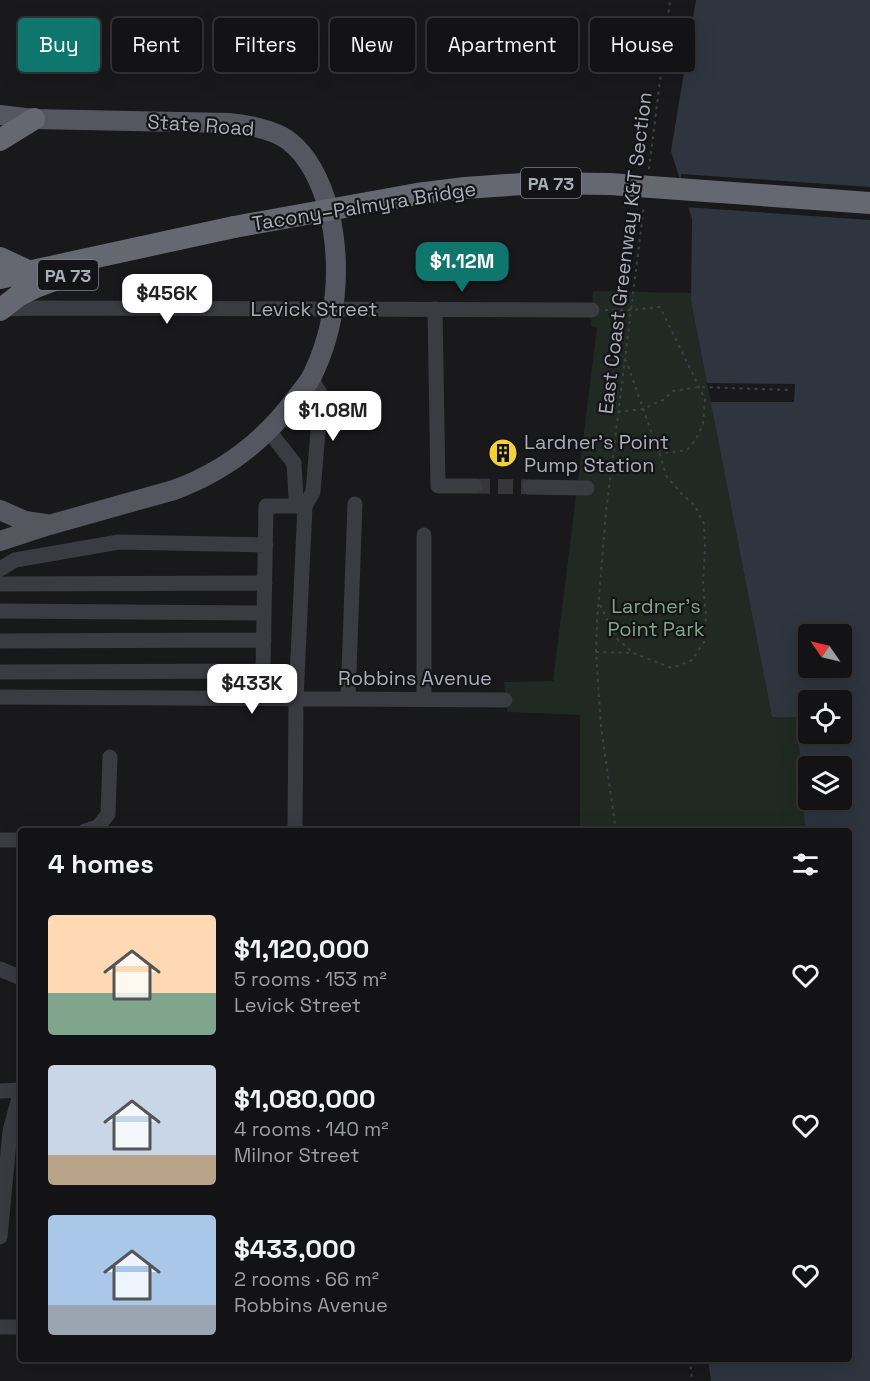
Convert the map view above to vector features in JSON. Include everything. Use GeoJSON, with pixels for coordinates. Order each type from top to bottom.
{"type":"FeatureCollection","features":[{"type":"Feature","properties":{"kind":"highway"},"geometry":{"type":"LineString","coordinates":[[0,140],[34,119]]}},
{"type":"Feature","properties":{"kind":"highway","name":"Tacony–Palmyra Bridge"},"geometry":{"type":"LineString","coordinates":[[2,273],[28,271],[234,227],[406,196],[465,188],[537,183],[610,184],[870,203]]}},
{"type":"Feature","properties":{"kind":"highway","name":"PA 73"},"geometry":{"type":"LineString","coordinates":[[0,310],[36,286],[139,247]]}},
{"type":"Feature","properties":{"kind":"main road","name":"State Road"},"geometry":{"type":"LineString","coordinates":[[0,115],[34,119],[246,124],[288,140],[311,165],[327,202],[335,244],[337,274],[333,309],[326,339],[311,378],[281,417],[229,462],[192,484],[0,541]]}},
{"type":"Feature","properties":{"kind":"main road"},"geometry":{"type":"LineString","coordinates":[[0,510],[25,521],[49,525]]}},
{"type":"Feature","properties":{"kind":"street","name":"Levick Street"},"geometry":{"type":"LineString","coordinates":[[0,310],[38,308],[592,310]]}},
{"type":"Feature","properties":{"kind":"street"},"geometry":{"type":"LineString","coordinates":[[435,309],[438,486],[475,486]]}},
{"type":"Feature","properties":{"kind":"street"},"geometry":{"type":"LineString","coordinates":[[295,828],[296,699],[305,506],[313,492],[321,395],[311,378]]}},
{"type":"Feature","properties":{"kind":"street"},"geometry":{"type":"LineString","coordinates":[[268,430],[294,463],[296,497],[305,506]]}},
{"type":"Feature","properties":{"kind":"street"},"geometry":{"type":"LineString","coordinates":[[530,487],[587,488]]}},
{"type":"Feature","properties":{"kind":"street"},"geometry":{"type":"LineString","coordinates":[[348,699],[355,504]]}},
{"type":"Feature","properties":{"kind":"street"},"geometry":{"type":"LineString","coordinates":[[0,672],[263,671],[266,506],[305,506]]}},
{"type":"Feature","properties":{"kind":"street"},"geometry":{"type":"LineString","coordinates":[[424,535],[424,699]]}},
{"type":"Feature","properties":{"kind":"street"},"geometry":{"type":"LineString","coordinates":[[0,569],[15,560],[119,542],[266,545]]}},
{"type":"Feature","properties":{"kind":"street"},"geometry":{"type":"LineString","coordinates":[[0,584],[265,583]]}},
{"type":"Feature","properties":{"kind":"street"},"geometry":{"type":"LineString","coordinates":[[0,611],[264,613]]}},
{"type":"Feature","properties":{"kind":"street"},"geometry":{"type":"LineString","coordinates":[[0,641],[264,640]]}},
{"type":"Feature","properties":{"kind":"street","name":"Robbins Avenue"},"geometry":{"type":"LineString","coordinates":[[0,697],[505,700]]}},
{"type":"Feature","properties":{"kind":"street"},"geometry":{"type":"LineString","coordinates":[[95,828],[108,814],[110,757]]}},
{"type":"Feature","properties":{"kind":"street"},"geometry":{"type":"LineString","coordinates":[[0,840],[18,840]]}},
{"type":"Feature","properties":{"kind":"street"},"geometry":{"type":"LineString","coordinates":[[0,969],[18,977]]}},
{"type":"Feature","properties":{"kind":"street"},"geometry":{"type":"LineString","coordinates":[[0,1091],[18,1090]]}},
{"type":"Feature","properties":{"kind":"street"},"geometry":{"type":"LineString","coordinates":[[0,1237],[5,1131],[18,1098]]}},
{"type":"Feature","properties":{"kind":"street"},"geometry":{"type":"LineString","coordinates":[[0,1327],[18,1326]]}},
{"type":"Feature","properties":{"kind":"path","name":"East Coast Greenway K&T Section"},"geometry":{"type":"LineString","coordinates":[[649,172],[670,0]]}},
{"type":"Feature","properties":{"kind":"path","name":"East Coast Greenway K&T Section"},"geometry":{"type":"LineString","coordinates":[[616,828],[601,728],[596,652],[598,603],[606,512],[646,195]]}},
{"type":"Feature","properties":{"kind":"path"},"geometry":{"type":"LineString","coordinates":[[592,310],[660,307],[705,399],[703,424],[696,440],[687,450],[668,453],[658,451]]}},
{"type":"Feature","properties":{"kind":"path"},"geometry":{"type":"LineString","coordinates":[[596,652],[636,654],[672,668],[692,660],[705,642],[704,524],[695,506],[667,477],[625,358]]}},
{"type":"Feature","properties":{"kind":"path"},"geometry":{"type":"LineString","coordinates":[[618,412],[643,409],[663,400],[673,391],[699,387],[790,390]]}},
{"type":"Feature","properties":{"kind":"path"},"geometry":{"type":"LineString","coordinates":[[598,603],[617,639],[636,654]]}},
{"type":"Feature","properties":{"kind":"path"},"geometry":{"type":"LineString","coordinates":[[690,1362],[692,1381]]}},
{"type":"Feature","properties":{"kind":"green space","name":"Lardner's Point Park"},"geometry":{"type":"Polygon","coordinates":[[[593,291],[691,293],[772,717],[797,717],[800,756],[798,810],[804,810],[805,828],[580,828],[580,715],[507,712],[504,682],[553,681],[597,328],[591,326],[593,291]]]}},
{"type":"Feature","properties":{"kind":"shaded area"},"geometry":{"type":"Polygon","coordinates":[[[696,0],[870,0],[870,1381],[711,1381],[708,1362],[852,1362],[852,828],[805,828],[804,810],[852,810],[852,756],[800,756],[799,744],[852,744],[852,690],[798,690],[798,731],[797,717],[772,717],[691,301],[692,219],[671,151],[684,72],[695,72],[695,18],[693,18],[696,0]]]}},
{"type":"Feature","properties":{"kind":"pier"},"geometry":{"type":"Polygon","coordinates":[[[681,174],[870,187],[870,220],[685,207],[680,188],[681,174]]]}},
{"type":"Feature","properties":{"kind":"pier"},"geometry":{"type":"Polygon","coordinates":[[[707,383],[795,384],[794,402],[711,402],[707,383]]]}},
{"type":"Feature","properties":{"kind":"tunnel"},"geometry":{"type":"LineString","coordinates":[[475,486],[530,487]]}},
{"type":"Feature","properties":{"kind":"place","name":"Lardner's Point Pump Station"},"geometry":{"type":"Point","coordinates":[503,453]}}]}
